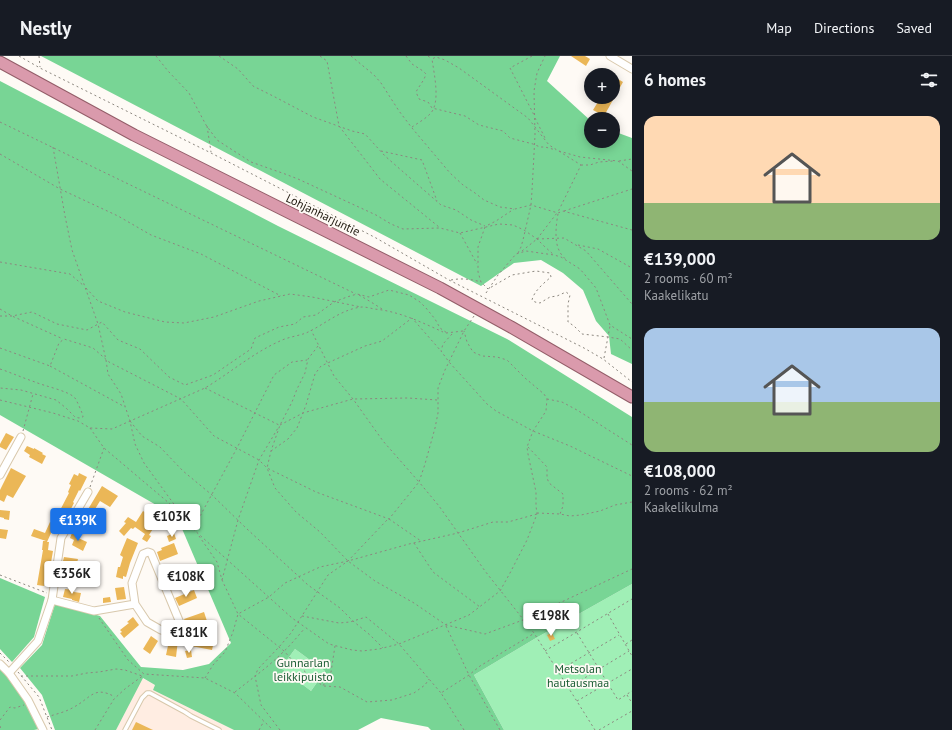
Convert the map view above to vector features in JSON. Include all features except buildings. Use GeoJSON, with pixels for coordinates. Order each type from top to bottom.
{"type":"FeatureCollection","features":[{"type":"Feature","properties":{"kind":"highway","name":"Lohjanharjuntie"},"geometry":{"type":"LineString","coordinates":[[0,62],[134,135],[440,288],[518,330],[632,397]]}},
{"type":"Feature","properties":{"kind":"street"},"geometry":{"type":"LineString","coordinates":[[610,56],[632,69]]}},
{"type":"Feature","properties":{"kind":"street"},"geometry":{"type":"LineString","coordinates":[[0,475],[21,437]]}},
{"type":"Feature","properties":{"kind":"street"},"geometry":{"type":"LineString","coordinates":[[9,673],[38,641],[53,598],[61,538],[88,492]]}},
{"type":"Feature","properties":{"kind":"street"},"geometry":{"type":"LineString","coordinates":[[148,552],[151,553],[183,630],[176,635],[161,630],[147,622],[135,604],[132,582],[143,554],[148,552]]}},
{"type":"Feature","properties":{"kind":"street"},"geometry":{"type":"LineString","coordinates":[[53,598],[94,611],[135,604]]}},
{"type":"Feature","properties":{"kind":"street"},"geometry":{"type":"LineString","coordinates":[[0,664],[9,673],[30,703],[43,730]]}},
{"type":"Feature","properties":{"kind":"lane"},"geometry":{"type":"LineString","coordinates":[[125,730],[142,698],[147,693],[150,693],[219,730]]}},
{"type":"Feature","properties":{"kind":"path"},"geometry":{"type":"LineString","coordinates":[[19,56],[376,238],[449,280],[584,348],[603,359],[632,382]]}},
{"type":"Feature","properties":{"kind":"path"},"geometry":{"type":"LineString","coordinates":[[39,56],[40,68]]}},
{"type":"Feature","properties":{"kind":"path"},"geometry":{"type":"LineString","coordinates":[[156,56],[189,93],[206,125],[217,140],[251,162],[285,174],[403,229],[440,228],[460,233],[499,224],[513,225],[537,239],[554,255]]}},
{"type":"Feature","properties":{"kind":"path"},"geometry":{"type":"LineString","coordinates":[[219,56],[238,69],[253,86],[275,96],[312,117],[365,134],[381,151],[438,203],[456,210],[485,227]]}},
{"type":"Feature","properties":{"kind":"path"},"geometry":{"type":"LineString","coordinates":[[320,56],[327,61],[339,126],[380,179],[440,228]]}},
{"type":"Feature","properties":{"kind":"path"},"geometry":{"type":"LineString","coordinates":[[351,56],[374,75],[381,83],[398,111],[450,173],[462,185],[484,200],[500,207],[515,209]]}},
{"type":"Feature","properties":{"kind":"path"},"geometry":{"type":"LineString","coordinates":[[406,56],[412,64],[424,71],[426,74],[425,79],[416,92],[419,99],[428,102],[433,108],[465,116],[478,125],[503,131],[510,138],[580,157],[618,161],[632,171]]}},
{"type":"Feature","properties":{"kind":"path"},"geometry":{"type":"LineString","coordinates":[[412,128],[431,114],[436,102],[436,87],[432,59],[428,56]]}},
{"type":"Feature","properties":{"kind":"path"},"geometry":{"type":"LineString","coordinates":[[532,56],[510,68],[548,143]]}},
{"type":"Feature","properties":{"kind":"path"},"geometry":{"type":"LineString","coordinates":[[486,293],[521,247],[525,231],[531,205],[532,191],[535,126],[534,91],[537,73],[545,56]]}},
{"type":"Feature","properties":{"kind":"path"},"geometry":{"type":"LineString","coordinates":[[432,59],[436,57],[459,68],[528,118],[548,143],[581,165],[632,159]]}},
{"type":"Feature","properties":{"kind":"path"},"geometry":{"type":"LineString","coordinates":[[0,122],[357,294],[384,310]]}},
{"type":"Feature","properties":{"kind":"path"},"geometry":{"type":"LineString","coordinates":[[206,125],[211,153]]}},
{"type":"Feature","properties":{"kind":"path"},"geometry":{"type":"LineString","coordinates":[[53,147],[72,250],[98,324],[108,374],[121,394],[130,421],[135,444],[144,463],[176,509],[198,534],[292,618],[329,644],[362,651],[399,644],[446,626],[469,615],[500,590],[527,540],[537,514],[536,492],[527,447],[533,431],[546,411],[547,398]]}},
{"type":"Feature","properties":{"kind":"path"},"geometry":{"type":"LineString","coordinates":[[381,151],[422,160],[438,203]]}},
{"type":"Feature","properties":{"kind":"path"},"geometry":{"type":"LineString","coordinates":[[0,154],[60,189],[118,216],[151,235],[201,254],[282,296]]}},
{"type":"Feature","properties":{"kind":"path"},"geometry":{"type":"LineString","coordinates":[[522,252],[537,239],[558,213],[581,165]]}},
{"type":"Feature","properties":{"kind":"path"},"geometry":{"type":"LineString","coordinates":[[488,289],[481,282],[478,272],[478,247],[485,227],[496,222],[515,209],[531,205],[558,213],[632,189]]}},
{"type":"Feature","properties":{"kind":"path"},"geometry":{"type":"LineString","coordinates":[[564,211],[632,230]]}},
{"type":"Feature","properties":{"kind":"path"},"geometry":{"type":"LineString","coordinates":[[558,213],[556,225],[557,246],[559,252],[567,261]]}},
{"type":"Feature","properties":{"kind":"path"},"geometry":{"type":"LineString","coordinates":[[460,233],[478,265]]}},
{"type":"Feature","properties":{"kind":"path"},"geometry":{"type":"LineString","coordinates":[[537,239],[564,238],[578,245],[586,251],[632,304]]}},
{"type":"Feature","properties":{"kind":"path"},"geometry":{"type":"LineString","coordinates":[[578,245],[598,249],[632,268]]}},
{"type":"Feature","properties":{"kind":"path"},"geometry":{"type":"LineString","coordinates":[[517,253],[532,251],[561,257],[580,269],[596,288],[610,325],[603,359]]}},
{"type":"Feature","properties":{"kind":"path"},"geometry":{"type":"LineString","coordinates":[[0,262],[70,274],[98,301],[125,312],[165,322],[184,323],[214,317],[260,301],[290,294],[384,310],[412,318],[447,333],[464,331]]}},
{"type":"Feature","properties":{"kind":"path"},"geometry":{"type":"LineString","coordinates":[[488,289],[512,275],[536,271],[550,273],[551,277],[533,295],[532,300],[540,303],[550,297],[566,292],[570,295],[568,304],[568,322],[582,334],[620,339],[632,350]]}},
{"type":"Feature","properties":{"kind":"path"},"geometry":{"type":"LineString","coordinates":[[449,280],[458,278],[481,282]]}},
{"type":"Feature","properties":{"kind":"path"},"geometry":{"type":"LineString","coordinates":[[0,316],[12,316],[32,312],[57,324],[87,330],[102,322],[118,340],[140,350],[169,377],[185,385],[213,375],[251,349],[255,338],[278,327],[294,324],[303,317],[316,315],[334,302],[357,294],[369,296],[389,290],[409,295],[426,308],[440,328],[447,333]]}},
{"type":"Feature","properties":{"kind":"path"},"geometry":{"type":"LineString","coordinates":[[90,428],[112,429],[181,399],[205,388],[257,353],[280,340],[311,330],[350,310],[362,307]]}},
{"type":"Feature","properties":{"kind":"path"},"geometry":{"type":"LineString","coordinates":[[0,309],[12,316],[64,339],[94,348],[109,362],[181,399],[214,436],[260,460],[267,468],[275,488],[296,512],[320,532],[348,561],[375,581],[414,603],[446,626],[485,634],[523,620],[632,569]]}},
{"type":"Feature","properties":{"kind":"path"},"geometry":{"type":"LineString","coordinates":[[280,730],[262,705],[255,676],[258,669],[291,633],[328,575],[348,561],[388,519],[418,482],[425,464],[435,428],[438,413],[438,388],[464,331],[474,316]]}},
{"type":"Feature","properties":{"kind":"path"},"geometry":{"type":"LineString","coordinates":[[412,318],[449,362],[487,404],[496,411],[533,431],[570,446],[632,476]]}},
{"type":"Feature","properties":{"kind":"path"},"geometry":{"type":"LineString","coordinates":[[271,451],[288,439],[297,428],[306,405],[315,374],[321,366],[365,346],[382,341],[412,318]]}},
{"type":"Feature","properties":{"kind":"path"},"geometry":{"type":"LineString","coordinates":[[610,325],[632,339]]}},
{"type":"Feature","properties":{"kind":"path"},"geometry":{"type":"LineString","coordinates":[[311,330],[334,376],[353,398],[383,441],[439,506],[485,571],[534,633],[595,730]]}},
{"type":"Feature","properties":{"kind":"path"},"geometry":{"type":"LineString","coordinates":[[464,331],[467,342],[473,352],[482,356],[497,357],[507,360],[547,398],[562,402],[577,410],[632,445]]}},
{"type":"Feature","properties":{"kind":"path"},"geometry":{"type":"LineString","coordinates":[[441,351],[443,344],[453,332]]}},
{"type":"Feature","properties":{"kind":"path"},"geometry":{"type":"LineString","coordinates":[[50,366],[60,343],[64,339]]}},
{"type":"Feature","properties":{"kind":"path"},"geometry":{"type":"LineString","coordinates":[[222,580],[238,520],[260,460],[292,402],[305,373],[308,359],[319,345]]}},
{"type":"Feature","properties":{"kind":"path"},"geometry":{"type":"LineString","coordinates":[[0,348],[50,366],[125,407]]}},
{"type":"Feature","properties":{"kind":"path"},"geometry":{"type":"LineString","coordinates":[[193,529],[256,414],[274,375],[292,362],[308,359]]}},
{"type":"Feature","properties":{"kind":"path"},"geometry":{"type":"LineString","coordinates":[[0,369],[67,393],[74,397],[83,413],[83,417],[75,417],[56,400],[21,390],[0,388]]}},
{"type":"Feature","properties":{"kind":"path"},"geometry":{"type":"LineString","coordinates":[[205,388],[280,425]]}},
{"type":"Feature","properties":{"kind":"path"},"geometry":{"type":"LineString","coordinates":[[21,437],[33,394]]}},
{"type":"Feature","properties":{"kind":"path"},"geometry":{"type":"LineString","coordinates":[[267,468],[280,425],[303,413],[353,398],[408,398],[438,400]]}},
{"type":"Feature","properties":{"kind":"path"},"geometry":{"type":"LineString","coordinates":[[0,400],[54,413],[78,421],[90,428],[104,448],[176,509]]}},
{"type":"Feature","properties":{"kind":"path"},"geometry":{"type":"LineString","coordinates":[[130,421],[142,436],[160,447],[183,472],[212,495],[308,585],[340,608],[383,648]]}},
{"type":"Feature","properties":{"kind":"path"},"geometry":{"type":"LineString","coordinates":[[527,447],[548,467],[547,478],[549,483],[563,494],[563,506],[560,514]]}},
{"type":"Feature","properties":{"kind":"path"},"geometry":{"type":"LineString","coordinates":[[88,492],[104,448]]}},
{"type":"Feature","properties":{"kind":"path"},"geometry":{"type":"LineString","coordinates":[[267,468],[316,492],[388,519],[421,541]]}},
{"type":"Feature","properties":{"kind":"path"},"geometry":{"type":"LineString","coordinates":[[205,678],[213,664],[224,652],[233,632],[238,614],[269,597],[285,583],[298,576],[320,567],[458,533],[493,522],[508,522],[537,514],[560,514],[570,516],[581,515],[600,511],[615,505],[632,502]]}},
{"type":"Feature","properties":{"kind":"path"},"geometry":{"type":"LineString","coordinates":[[198,534],[218,562],[222,580],[238,614],[284,650],[310,676],[323,686],[340,687],[367,702],[392,700],[414,692],[429,679]]}},
{"type":"Feature","properties":{"kind":"path"},"geometry":{"type":"LineString","coordinates":[[414,543],[433,572],[480,607]]}},
{"type":"Feature","properties":{"kind":"path"},"geometry":{"type":"LineString","coordinates":[[0,575],[53,598]]}},
{"type":"Feature","properties":{"kind":"path"},"geometry":{"type":"LineString","coordinates":[[545,651],[632,600]]}},
{"type":"Feature","properties":{"kind":"path"},"geometry":{"type":"LineString","coordinates":[[94,611],[128,660],[144,674],[205,678],[235,693],[273,730]]}},
{"type":"Feature","properties":{"kind":"path"},"geometry":{"type":"LineString","coordinates":[[607,614],[632,656]]}},
{"type":"Feature","properties":{"kind":"path"},"geometry":{"type":"LineString","coordinates":[[302,616],[339,623],[350,622],[366,616],[399,644],[441,693],[464,730]]}},
{"type":"Feature","properties":{"kind":"path"},"geometry":{"type":"LineString","coordinates":[[446,626],[469,675],[500,730]]}},
{"type":"Feature","properties":{"kind":"path"},"geometry":{"type":"LineString","coordinates":[[235,693],[261,672],[305,628]]}},
{"type":"Feature","properties":{"kind":"path"},"geometry":{"type":"LineString","coordinates":[[577,632],[618,700],[632,691]]}},
{"type":"Feature","properties":{"kind":"path"},"geometry":{"type":"LineString","coordinates":[[441,693],[480,666],[534,633]]}},
{"type":"Feature","properties":{"kind":"path"},"geometry":{"type":"LineString","coordinates":[[558,671],[620,635]]}},
{"type":"Feature","properties":{"kind":"path"},"geometry":{"type":"LineString","coordinates":[[625,644],[632,640]]}},
{"type":"Feature","properties":{"kind":"path"},"geometry":{"type":"LineString","coordinates":[[323,686],[331,672],[335,646]]}},
{"type":"Feature","properties":{"kind":"path"},"geometry":{"type":"LineString","coordinates":[[568,688],[629,651]]}},
{"type":"Feature","properties":{"kind":"path"},"geometry":{"type":"LineString","coordinates":[[0,653],[39,697],[52,730]]}},
{"type":"Feature","properties":{"kind":"path"},"geometry":{"type":"LineString","coordinates":[[21,676],[72,676],[116,669],[125,670],[142,676]]}},
{"type":"Feature","properties":{"kind":"path"},"geometry":{"type":"LineString","coordinates":[[577,701],[632,669]]}},
{"type":"Feature","properties":{"kind":"path"},"geometry":{"type":"LineString","coordinates":[[95,730],[115,697],[144,674]]}},
{"type":"Feature","properties":{"kind":"path"},"geometry":{"type":"LineString","coordinates":[[47,717],[73,708],[96,692],[109,693],[115,697]]}},
{"type":"Feature","properties":{"kind":"path"},"geometry":{"type":"LineString","coordinates":[[627,694],[632,703]]}},
{"type":"Feature","properties":{"kind":"path"},"geometry":{"type":"LineString","coordinates":[[0,720],[10,707],[15,708],[30,703]]}},
{"type":"Feature","properties":{"kind":"path"},"geometry":{"type":"LineString","coordinates":[[599,730],[632,711]]}},
{"type":"Feature","properties":{"kind":"path"},"geometry":{"type":"LineString","coordinates":[[259,730],[264,721]]}},
{"type":"Feature","properties":{"kind":"path"},"geometry":{"type":"LineString","coordinates":[[0,726],[1,730]]}},
{"type":"Feature","properties":{"kind":"shaded area"},"geometry":{"type":"Polygon","coordinates":[[[142,678],[155,685],[153,690],[234,730],[116,730],[142,678]]]}},
{"type":"Feature","properties":{"kind":"green space"},"geometry":{"type":"Polygon","coordinates":[[[41,56],[560,56],[547,81],[584,115],[584,148],[620,148],[620,134],[632,138],[632,364],[611,354],[609,336],[596,321],[583,290],[563,273],[541,260],[514,263],[481,286],[41,56]]]}},
{"type":"Feature","properties":{"kind":"green space"},"geometry":{"type":"Polygon","coordinates":[[[0,81],[278,226],[507,339],[632,417],[632,584],[474,675],[504,730],[431,730],[428,727],[381,718],[358,730],[234,730],[153,690],[155,685],[143,678],[116,730],[55,730],[42,695],[20,668],[42,645],[55,604],[100,616],[141,667],[183,670],[209,664],[231,643],[177,517],[0,415],[0,81]],[[295,649],[281,668],[311,691],[325,671],[295,649]]]}},
{"type":"Feature","properties":{"kind":"green space"},"geometry":{"type":"Polygon","coordinates":[[[0,578],[45,597],[34,637],[12,662],[0,649],[0,578]]]}},
{"type":"Feature","properties":{"kind":"green space","name":"Metsolan hautausmaa"},"geometry":{"type":"Polygon","coordinates":[[[632,584],[632,730],[504,730],[474,675],[632,584]]]}},
{"type":"Feature","properties":{"kind":"green space","name":"Gunnarlan leikkipuisto"},"geometry":{"type":"Polygon","coordinates":[[[295,649],[325,671],[311,691],[281,668],[295,649]]]}},
{"type":"Feature","properties":{"kind":"green space"},"geometry":{"type":"Polygon","coordinates":[[[0,669],[23,697],[39,729],[0,730],[0,669]]]}}]}
